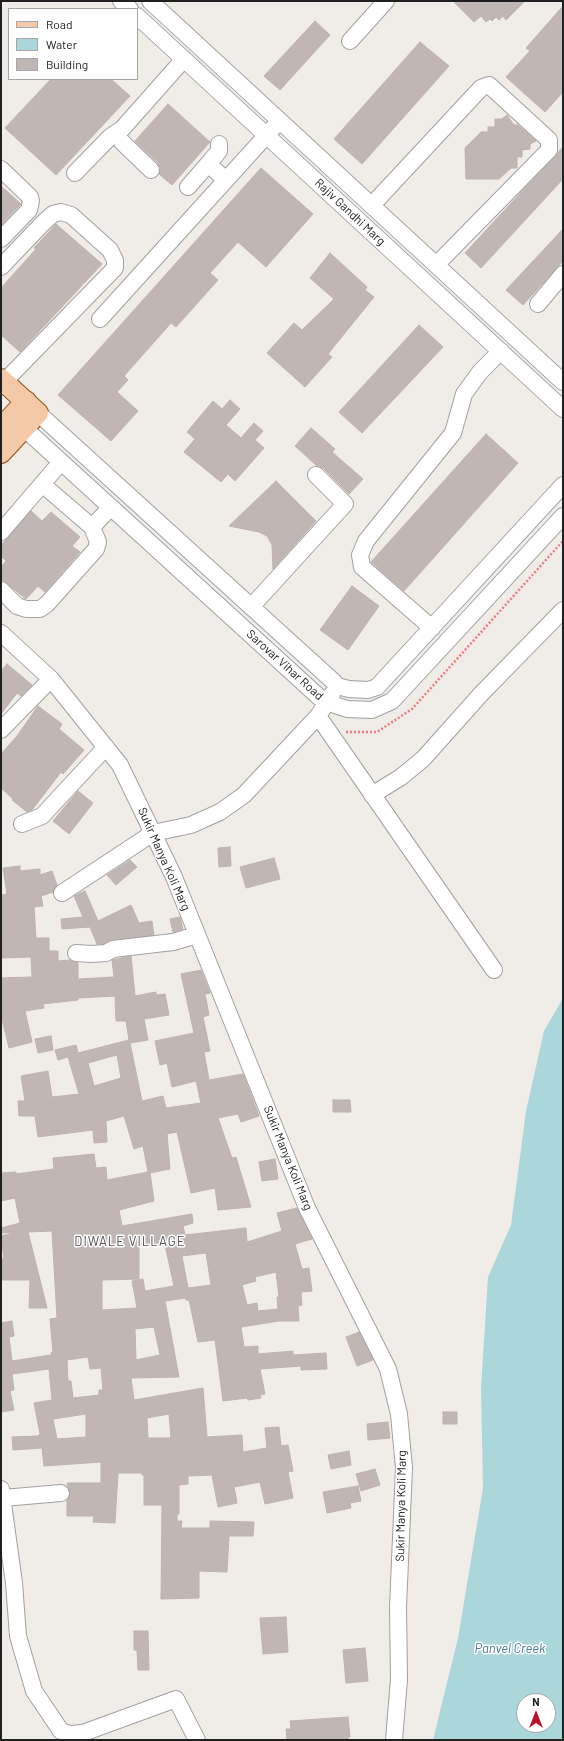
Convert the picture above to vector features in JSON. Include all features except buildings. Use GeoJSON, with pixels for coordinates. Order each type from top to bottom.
{"type":"FeatureCollection","features":[{"type":"Feature","properties":{"kind":"main road"},"geometry":{"type":"LineString","coordinates":[[1,453],[9,420],[32,407],[3,380]]}},
{"type":"Feature","properties":{"kind":"street"},"geometry":{"type":"LineString","coordinates":[[121,1],[129,8]]}},
{"type":"Feature","properties":{"kind":"street","name":"Rajiv Gandhi Marg"},"geometry":{"type":"LineString","coordinates":[[150,1],[563,382]]}},
{"type":"Feature","properties":{"kind":"street"},"geometry":{"type":"LineString","coordinates":[[350,41],[386,1]]}},
{"type":"Feature","properties":{"kind":"street","name":"Rajiv Gandhi Marg"},"geometry":{"type":"LineString","coordinates":[[138,17],[563,409]]}},
{"type":"Feature","properties":{"kind":"street"},"geometry":{"type":"LineString","coordinates":[[119,141],[192,40]]}},
{"type":"Feature","properties":{"kind":"street"},"geometry":{"type":"LineString","coordinates":[[372,205],[481,88],[489,85],[549,140],[549,150],[436,265]]}},
{"type":"Feature","properties":{"kind":"street"},"geometry":{"type":"LineString","coordinates":[[100,319],[280,120]]}},
{"type":"Feature","properties":{"kind":"street"},"geometry":{"type":"LineString","coordinates":[[76,173],[110,137],[119,141],[152,170]]}},
{"type":"Feature","properties":{"kind":"street"},"geometry":{"type":"LineString","coordinates":[[188,187],[219,150],[219,144]]}},
{"type":"Feature","properties":{"kind":"street"},"geometry":{"type":"LineString","coordinates":[[208,164],[226,180]]}},
{"type":"Feature","properties":{"kind":"street"},"geometry":{"type":"LineString","coordinates":[[1,169],[30,197],[31,201],[29,210],[1,239]]}},
{"type":"Feature","properties":{"kind":"street"},"geometry":{"type":"LineString","coordinates":[[1,267],[53,214],[61,212],[71,215],[110,250],[115,268],[3,380]]}},
{"type":"Feature","properties":{"kind":"street"},"geometry":{"type":"LineString","coordinates":[[538,304],[563,274]]}},
{"type":"Feature","properties":{"kind":"street"},"geometry":{"type":"LineString","coordinates":[[432,628],[362,568],[360,555],[366,541],[452,434],[464,394],[480,372],[501,351]]}},
{"type":"Feature","properties":{"kind":"street","name":"Sarovar Vihar Road"},"geometry":{"type":"LineString","coordinates":[[32,407],[338,686],[349,689],[368,690],[377,687],[563,485]]}},
{"type":"Feature","properties":{"kind":"street","name":"Sarovar Vihar Road"},"geometry":{"type":"LineString","coordinates":[[9,420],[61,462],[111,507],[322,709],[372,710],[392,701],[563,516]]}},
{"type":"Feature","properties":{"kind":"street"},"geometry":{"type":"LineString","coordinates":[[1,532],[61,462]]}},
{"type":"Feature","properties":{"kind":"street"},"geometry":{"type":"LineString","coordinates":[[251,606],[345,504],[316,475]]}},
{"type":"Feature","properties":{"kind":"street"},"geometry":{"type":"LineString","coordinates":[[1,590],[17,606],[26,609],[40,609],[96,549],[98,542],[92,527],[42,484]]}},
{"type":"Feature","properties":{"kind":"street"},"geometry":{"type":"LineString","coordinates":[[92,527],[111,507]]}},
{"type":"Feature","properties":{"kind":"street"},"geometry":{"type":"LineString","coordinates":[[372,795],[401,777],[422,759],[481,694],[563,610]]}},
{"type":"Feature","properties":{"kind":"street","name":"Sukir Manya Koli Marg"},"geometry":{"type":"LineString","coordinates":[[1,633],[51,679],[120,765],[197,934],[308,1208],[388,1369],[399,1414],[404,1468],[398,1607],[399,1679],[394,1740]]}},
{"type":"Feature","properties":{"kind":"street"},"geometry":{"type":"LineString","coordinates":[[1,730],[51,679]]}},
{"type":"Feature","properties":{"kind":"street"},"geometry":{"type":"LineString","coordinates":[[62,893],[152,833],[191,825],[220,812],[244,795],[322,709],[338,686]]}},
{"type":"Feature","properties":{"kind":"street"},"geometry":{"type":"LineString","coordinates":[[322,709],[372,795],[494,970]]}},
{"type":"Feature","properties":{"kind":"street"},"geometry":{"type":"LineString","coordinates":[[22,824],[42,816],[106,747]]}},
{"type":"Feature","properties":{"kind":"street"},"geometry":{"type":"LineString","coordinates":[[76,953],[106,953],[113,949],[173,942],[197,934]]}},
{"type":"Feature","properties":{"kind":"street"},"geometry":{"type":"LineString","coordinates":[[61,1493],[2,1493],[14,1583],[18,1636],[34,1691],[61,1731],[70,1734],[84,1733],[176,1699],[197,1740]]}},
{"type":"Feature","properties":{"kind":"water","name":"Panvel Creek"},"geometry":{"type":"Polygon","coordinates":[[[563,998],[563,1740],[433,1740],[458,1638],[483,1488],[481,1388],[488,1277],[511,1225],[526,1111],[544,1031],[563,998]]]}},
{"type":"Feature","properties":{"kind":"district","name":"DIWALE VILLAGE"},"geometry":{"type":"Point","coordinates":[130,1242]}}]}
